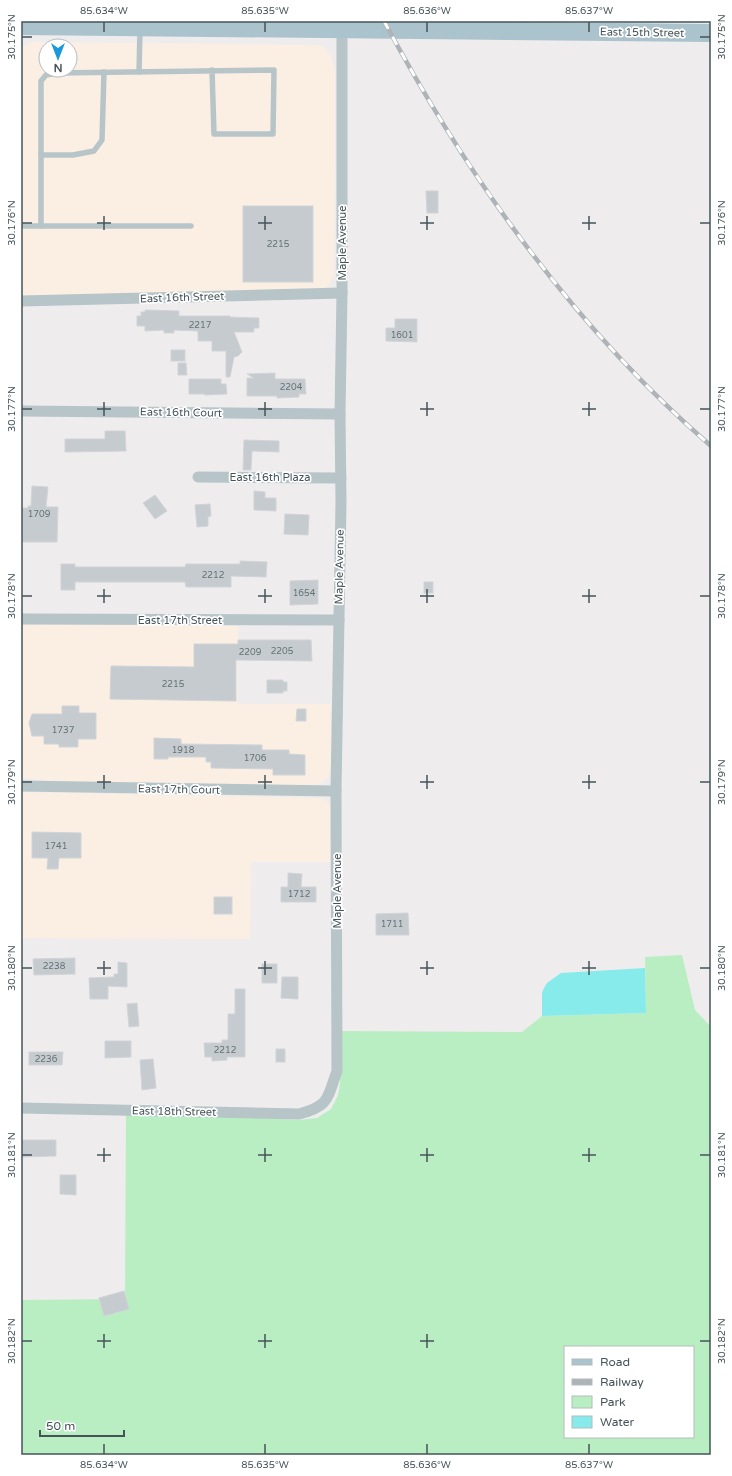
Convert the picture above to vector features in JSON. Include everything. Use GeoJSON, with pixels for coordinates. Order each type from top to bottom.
{"type":"FeatureCollection","features":[{"type":"Feature","properties":{"kind":"main road","name":"East 15th Street"},"geometry":{"type":"LineString","coordinates":[[21,26],[342,29],[678,27],[711,33]]}},
{"type":"Feature","properties":{"kind":"street","name":"Maple Avenue"},"geometry":{"type":"LineString","coordinates":[[325,1102],[337,1071],[336,791],[341,478],[342,29]]}},
{"type":"Feature","properties":{"kind":"street","name":"East 16th Street"},"geometry":{"type":"LineString","coordinates":[[21,301],[342,293]]}},
{"type":"Feature","properties":{"kind":"street","name":"East 16th Court"},"geometry":{"type":"LineString","coordinates":[[21,410],[340,414]]}},
{"type":"Feature","properties":{"kind":"street","name":"East 16th Plaza"},"geometry":{"type":"LineString","coordinates":[[198,477],[341,478]]}},
{"type":"Feature","properties":{"kind":"street","name":"East 17th Street"},"geometry":{"type":"LineString","coordinates":[[21,619],[339,620]]}},
{"type":"Feature","properties":{"kind":"street","name":"East 17th Court"},"geometry":{"type":"LineString","coordinates":[[21,786],[336,791]]}},
{"type":"Feature","properties":{"kind":"street","name":"East 18th Street"},"geometry":{"type":"LineString","coordinates":[[21,1108],[299,1114],[314,1110],[325,1102]]}},
{"type":"Feature","properties":{"kind":"lane"},"geometry":{"type":"LineString","coordinates":[[139,72],[140,27]]}},
{"type":"Feature","properties":{"kind":"lane"},"geometry":{"type":"LineString","coordinates":[[41,226],[41,81],[46,75],[57,73],[212,70],[274,70],[273,134],[214,134],[212,70]]}},
{"type":"Feature","properties":{"kind":"lane"},"geometry":{"type":"LineString","coordinates":[[41,155],[73,155],[94,151],[102,140],[104,72]]}},
{"type":"Feature","properties":{"kind":"lane"},"geometry":{"type":"LineString","coordinates":[[21,226],[191,226]]}},
{"type":"Feature","properties":{"kind":"shaded area"},"geometry":{"type":"Polygon","coordinates":[[[32,42],[38,42],[38,78],[78,78],[78,42],[319,45],[325,48],[331,57],[335,72],[334,274],[329,285],[323,290],[21,296],[21,46],[32,42]]]}},
{"type":"Feature","properties":{"kind":"shaded area"},"geometry":{"type":"Polygon","coordinates":[[[21,624],[238,626],[238,704],[331,704],[331,768],[328,777],[322,783],[311,786],[53,781],[21,778],[21,624]]]}},
{"type":"Feature","properties":{"kind":"shaded area"},"geometry":{"type":"Polygon","coordinates":[[[21,792],[320,798],[328,802],[330,807],[330,862],[251,862],[250,939],[21,938],[21,792]]]}},
{"type":"Feature","properties":{"kind":"green space"},"geometry":{"type":"Polygon","coordinates":[[[682,955],[695,1010],[711,1027],[711,1455],[21,1455],[21,1300],[125,1299],[126,1114],[223,1116],[299,1120],[317,1118],[331,1109],[338,1095],[340,1083],[340,1031],[522,1032],[542,1016],[646,1013],[645,957],[682,955]]]}},
{"type":"Feature","properties":{"kind":"water"},"geometry":{"type":"Polygon","coordinates":[[[645,968],[646,1013],[542,1016],[542,993],[544,988],[547,983],[561,973],[645,968]]]}},
{"type":"Feature","properties":{"kind":"building"},"geometry":{"type":"Polygon","coordinates":[[[426,191],[438,191],[438,213],[427,213],[426,191]]]}},
{"type":"Feature","properties":{"kind":"building"},"geometry":{"type":"Polygon","coordinates":[[[243,206],[313,206],[313,282],[243,282],[243,206]]]}},
{"type":"Feature","properties":{"kind":"building"},"geometry":{"type":"Polygon","coordinates":[[[145,310],[179,311],[179,316],[230,316],[259,318],[259,328],[254,328],[254,332],[234,332],[242,352],[238,356],[234,357],[230,377],[226,377],[226,351],[212,351],[212,341],[198,341],[198,331],[174,330],[174,333],[164,333],[164,330],[145,331],[145,326],[137,326],[137,316],[141,316],[141,312],[145,312],[145,310]]]}},
{"type":"Feature","properties":{"kind":"building"},"geometry":{"type":"Polygon","coordinates":[[[395,319],[417,319],[417,342],[386,341],[386,328],[395,328],[395,319]]]}},
{"type":"Feature","properties":{"kind":"building"},"geometry":{"type":"Polygon","coordinates":[[[171,350],[185,350],[185,361],[171,361],[171,350]]]}},
{"type":"Feature","properties":{"kind":"building"},"geometry":{"type":"Polygon","coordinates":[[[178,363],[186,363],[187,375],[178,375],[178,363]]]}},
{"type":"Feature","properties":{"kind":"building"},"geometry":{"type":"Polygon","coordinates":[[[275,373],[275,379],[305,379],[306,394],[299,394],[299,397],[277,398],[277,396],[247,396],[247,378],[254,378],[247,374],[275,373]]]}},
{"type":"Feature","properties":{"kind":"building"},"geometry":{"type":"Polygon","coordinates":[[[189,379],[221,379],[221,384],[226,384],[227,394],[189,394],[189,379]]]}},
{"type":"Feature","properties":{"kind":"building"},"geometry":{"type":"Polygon","coordinates":[[[105,431],[125,431],[126,451],[65,452],[65,439],[105,439],[105,431]]]}},
{"type":"Feature","properties":{"kind":"building"},"geometry":{"type":"Polygon","coordinates":[[[244,440],[279,441],[279,452],[252,451],[251,470],[243,470],[244,440]]]}},
{"type":"Feature","properties":{"kind":"building"},"geometry":{"type":"Polygon","coordinates":[[[32,486],[48,487],[46,507],[58,507],[57,542],[21,542],[21,508],[28,508],[28,506],[31,506],[32,486]]]}},
{"type":"Feature","properties":{"kind":"building"},"geometry":{"type":"Polygon","coordinates":[[[254,491],[265,492],[265,498],[276,498],[276,511],[254,510],[254,491]]]}},
{"type":"Feature","properties":{"kind":"building"},"geometry":{"type":"Polygon","coordinates":[[[155,495],[167,511],[155,519],[143,503],[155,495]]]}},
{"type":"Feature","properties":{"kind":"building"},"geometry":{"type":"Polygon","coordinates":[[[210,504],[211,516],[208,517],[208,526],[197,527],[195,505],[210,504]]]}},
{"type":"Feature","properties":{"kind":"building"},"geometry":{"type":"Polygon","coordinates":[[[285,514],[309,515],[308,535],[284,534],[285,514]]]}},
{"type":"Feature","properties":{"kind":"building"},"geometry":{"type":"Polygon","coordinates":[[[240,561],[267,562],[266,577],[231,576],[231,587],[186,587],[185,582],[75,582],[75,590],[61,590],[61,564],[75,564],[75,567],[185,567],[186,564],[240,564],[240,561]]]}},
{"type":"Feature","properties":{"kind":"building"},"geometry":{"type":"Polygon","coordinates":[[[318,580],[318,604],[290,605],[290,581],[318,580]]]}},
{"type":"Feature","properties":{"kind":"building"},"geometry":{"type":"Polygon","coordinates":[[[424,582],[433,582],[433,593],[424,593],[424,582]]]}},
{"type":"Feature","properties":{"kind":"building"},"geometry":{"type":"Polygon","coordinates":[[[238,640],[311,640],[312,661],[236,660],[236,701],[110,699],[111,666],[194,667],[194,644],[238,644],[238,640]]]}},
{"type":"Feature","properties":{"kind":"building"},"geometry":{"type":"Polygon","coordinates":[[[267,680],[283,680],[283,682],[287,682],[287,691],[283,691],[283,693],[267,693],[267,680]]]}},
{"type":"Feature","properties":{"kind":"building"},"geometry":{"type":"Polygon","coordinates":[[[62,706],[79,706],[79,713],[96,713],[96,739],[78,739],[78,747],[59,747],[59,744],[44,744],[44,736],[32,736],[29,723],[32,714],[62,714],[62,706]]]}},
{"type":"Feature","properties":{"kind":"building"},"geometry":{"type":"Polygon","coordinates":[[[297,709],[306,709],[306,721],[296,721],[297,709]]]}},
{"type":"Feature","properties":{"kind":"building"},"geometry":{"type":"Polygon","coordinates":[[[154,738],[181,739],[181,744],[262,745],[262,750],[289,750],[289,754],[305,755],[305,775],[273,775],[273,769],[211,768],[211,762],[206,762],[206,757],[168,757],[168,759],[154,759],[154,738]]]}},
{"type":"Feature","properties":{"kind":"building"},"geometry":{"type":"Polygon","coordinates":[[[32,832],[81,833],[81,858],[59,858],[58,869],[47,869],[48,858],[32,858],[32,832]]]}},
{"type":"Feature","properties":{"kind":"building"},"geometry":{"type":"Polygon","coordinates":[[[288,873],[302,874],[301,887],[316,887],[316,902],[281,902],[281,887],[288,887],[288,873]]]}},
{"type":"Feature","properties":{"kind":"building"},"geometry":{"type":"Polygon","coordinates":[[[214,897],[232,897],[232,914],[214,914],[214,897]]]}},
{"type":"Feature","properties":{"kind":"building"},"geometry":{"type":"Polygon","coordinates":[[[408,913],[409,935],[376,935],[376,914],[408,913]]]}},
{"type":"Feature","properties":{"kind":"building"},"geometry":{"type":"Polygon","coordinates":[[[75,958],[75,974],[34,975],[33,959],[75,958]]]}},
{"type":"Feature","properties":{"kind":"building"},"geometry":{"type":"Polygon","coordinates":[[[118,962],[127,963],[127,987],[108,986],[108,999],[90,999],[89,978],[114,977],[114,974],[118,974],[118,962]]]}},
{"type":"Feature","properties":{"kind":"building"},"geometry":{"type":"Polygon","coordinates":[[[262,964],[277,964],[277,983],[262,983],[262,964]]]}},
{"type":"Feature","properties":{"kind":"building"},"geometry":{"type":"Polygon","coordinates":[[[282,977],[298,977],[298,999],[281,998],[282,977]]]}},
{"type":"Feature","properties":{"kind":"building"},"geometry":{"type":"Polygon","coordinates":[[[235,989],[245,989],[245,1057],[227,1057],[227,1060],[212,1061],[212,1057],[205,1057],[204,1043],[222,1043],[222,1040],[228,1040],[228,1014],[235,1014],[235,989]]]}},
{"type":"Feature","properties":{"kind":"building"},"geometry":{"type":"Polygon","coordinates":[[[137,1003],[139,1026],[129,1027],[127,1004],[137,1003]]]}},
{"type":"Feature","properties":{"kind":"building"},"geometry":{"type":"Polygon","coordinates":[[[105,1041],[131,1041],[131,1057],[105,1058],[105,1041]]]}},
{"type":"Feature","properties":{"kind":"building"},"geometry":{"type":"Polygon","coordinates":[[[276,1049],[285,1049],[285,1062],[276,1062],[276,1049]]]}},
{"type":"Feature","properties":{"kind":"building"},"geometry":{"type":"Polygon","coordinates":[[[29,1052],[63,1052],[62,1065],[29,1065],[29,1052]]]}},
{"type":"Feature","properties":{"kind":"building"},"geometry":{"type":"Polygon","coordinates":[[[153,1059],[156,1088],[142,1090],[140,1060],[153,1059]]]}},
{"type":"Feature","properties":{"kind":"building"},"geometry":{"type":"Polygon","coordinates":[[[21,1140],[56,1140],[56,1156],[21,1157],[21,1140]]]}},
{"type":"Feature","properties":{"kind":"building"},"geometry":{"type":"Polygon","coordinates":[[[60,1175],[76,1175],[76,1195],[60,1194],[60,1175]]]}},
{"type":"Feature","properties":{"kind":"building"},"geometry":{"type":"Polygon","coordinates":[[[124,1291],[129,1309],[104,1316],[99,1298],[124,1291]]]}},
{"type":"Feature","properties":{"kind":"railway"},"geometry":{"type":"LineString","coordinates":[[384,21],[417,80],[452,137],[489,194],[528,248],[570,302],[615,352],[662,401],[711,446]]}}]}
